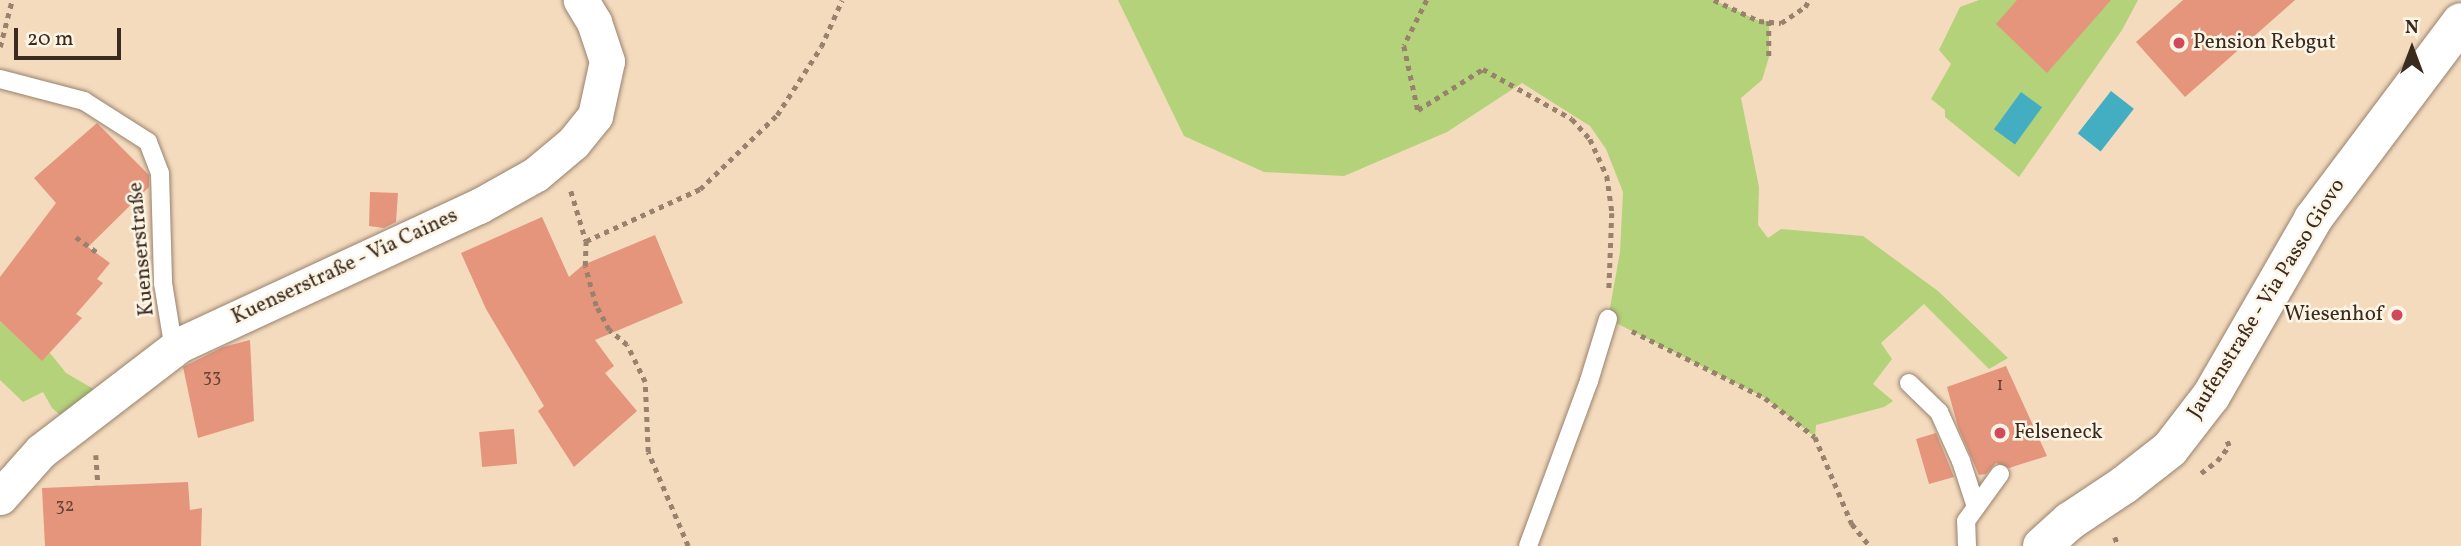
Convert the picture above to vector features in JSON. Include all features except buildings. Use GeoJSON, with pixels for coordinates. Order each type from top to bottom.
{"type":"FeatureCollection","features":[{"type":"Feature","properties":{"kind":"main road","name":"Jaufenstraße - Via Passo Giovo"},"geometry":{"type":"LineString","coordinates":[[2042,546],[2070,521],[2170,449],[2211,396],[2313,219],[2460,24]]}},
{"type":"Feature","properties":{"kind":"street","name":"Kuenserstraße - Via Caines"},"geometry":{"type":"LineString","coordinates":[[0,496],[17,474],[41,451],[174,350],[225,322],[479,206],[536,174],[572,143],[595,116],[607,61],[594,22],[581,0]]}},
{"type":"Feature","properties":{"kind":"lane","name":"Kuenserstraße"},"geometry":{"type":"LineString","coordinates":[[0,79],[84,101],[148,142],[160,173],[163,283],[174,350]]}},
{"type":"Feature","properties":{"kind":"lane"},"geometry":{"type":"LineString","coordinates":[[1528,546],[1589,381],[1608,319]]}},
{"type":"Feature","properties":{"kind":"lane"},"geometry":{"type":"LineString","coordinates":[[1909,383],[1939,412],[1962,461],[1976,507]]}},
{"type":"Feature","properties":{"kind":"lane"},"geometry":{"type":"LineString","coordinates":[[1967,546],[1966,521],[2000,474]]}},
{"type":"Feature","properties":{"kind":"path"},"geometry":{"type":"LineString","coordinates":[[0,47],[12,0]]}},
{"type":"Feature","properties":{"kind":"path"},"geometry":{"type":"LineString","coordinates":[[688,546],[648,452],[645,382],[627,345],[609,330],[596,306],[586,266],[586,241],[700,189],[777,115],[821,47],[842,0]]}},
{"type":"Feature","properties":{"kind":"path"},"geometry":{"type":"LineString","coordinates":[[1427,0],[1404,46],[1418,110],[1483,69],[1572,118],[1590,139],[1607,176],[1612,213],[1608,319],[1765,398],[1815,437],[1852,524],[1870,546]]}},
{"type":"Feature","properties":{"kind":"path"},"geometry":{"type":"LineString","coordinates":[[1714,0],[1759,21],[1781,23],[1805,7],[1809,0]]}},
{"type":"Feature","properties":{"kind":"path"},"geometry":{"type":"LineString","coordinates":[[1769,21],[1769,57]]}},
{"type":"Feature","properties":{"kind":"path"},"geometry":{"type":"LineString","coordinates":[[76,237],[97,252]]}},
{"type":"Feature","properties":{"kind":"path"},"geometry":{"type":"LineString","coordinates":[[95,451],[98,485]]}},
{"type":"Feature","properties":{"kind":"green space"},"geometry":{"type":"Polygon","coordinates":[[[1118,0],[1714,0],[1759,21],[1769,21],[1769,57],[1762,80],[1741,98],[1759,187],[1758,225],[1768,238],[1781,229],[1863,236],[1938,291],[2008,358],[1989,369],[1924,304],[1881,343],[1892,359],[1873,384],[1893,401],[1884,407],[1816,425],[1815,437],[1765,398],[1608,319],[1620,252],[1623,192],[1606,149],[1590,126],[1522,83],[1447,132],[1344,176],[1264,172],[1184,136],[1118,0]]]}},
{"type":"Feature","properties":{"kind":"green space"},"geometry":{"type":"Polygon","coordinates":[[[1979,0],[2138,0],[2122,30],[2019,177],[1945,117],[1945,110],[1931,99],[1951,64],[1939,50],[1960,7],[1979,0]]]}},
{"type":"Feature","properties":{"kind":"green space"},"geometry":{"type":"Polygon","coordinates":[[[0,321],[36,355],[46,356],[50,353],[66,373],[97,391],[63,417],[52,408],[43,392],[23,402],[0,380],[0,321]]]}},
{"type":"Feature","properties":{"kind":"water"},"geometry":{"type":"Polygon","coordinates":[[[2111,91],[2134,109],[2101,151],[2078,134],[2111,91]]]}},
{"type":"Feature","properties":{"kind":"water"},"geometry":{"type":"Polygon","coordinates":[[[2021,92],[2042,107],[2015,144],[1994,129],[2021,92]]]}},
{"type":"Feature","properties":{"kind":"place","name":"Pension Rebgut"},"geometry":{"type":"Point","coordinates":[2179,43]}},
{"type":"Feature","properties":{"kind":"place","name":"Wiesenhof"},"geometry":{"type":"Point","coordinates":[2397,315]}},
{"type":"Feature","properties":{"kind":"place","name":"Felseneck"},"geometry":{"type":"Point","coordinates":[2000,433]}}]}
